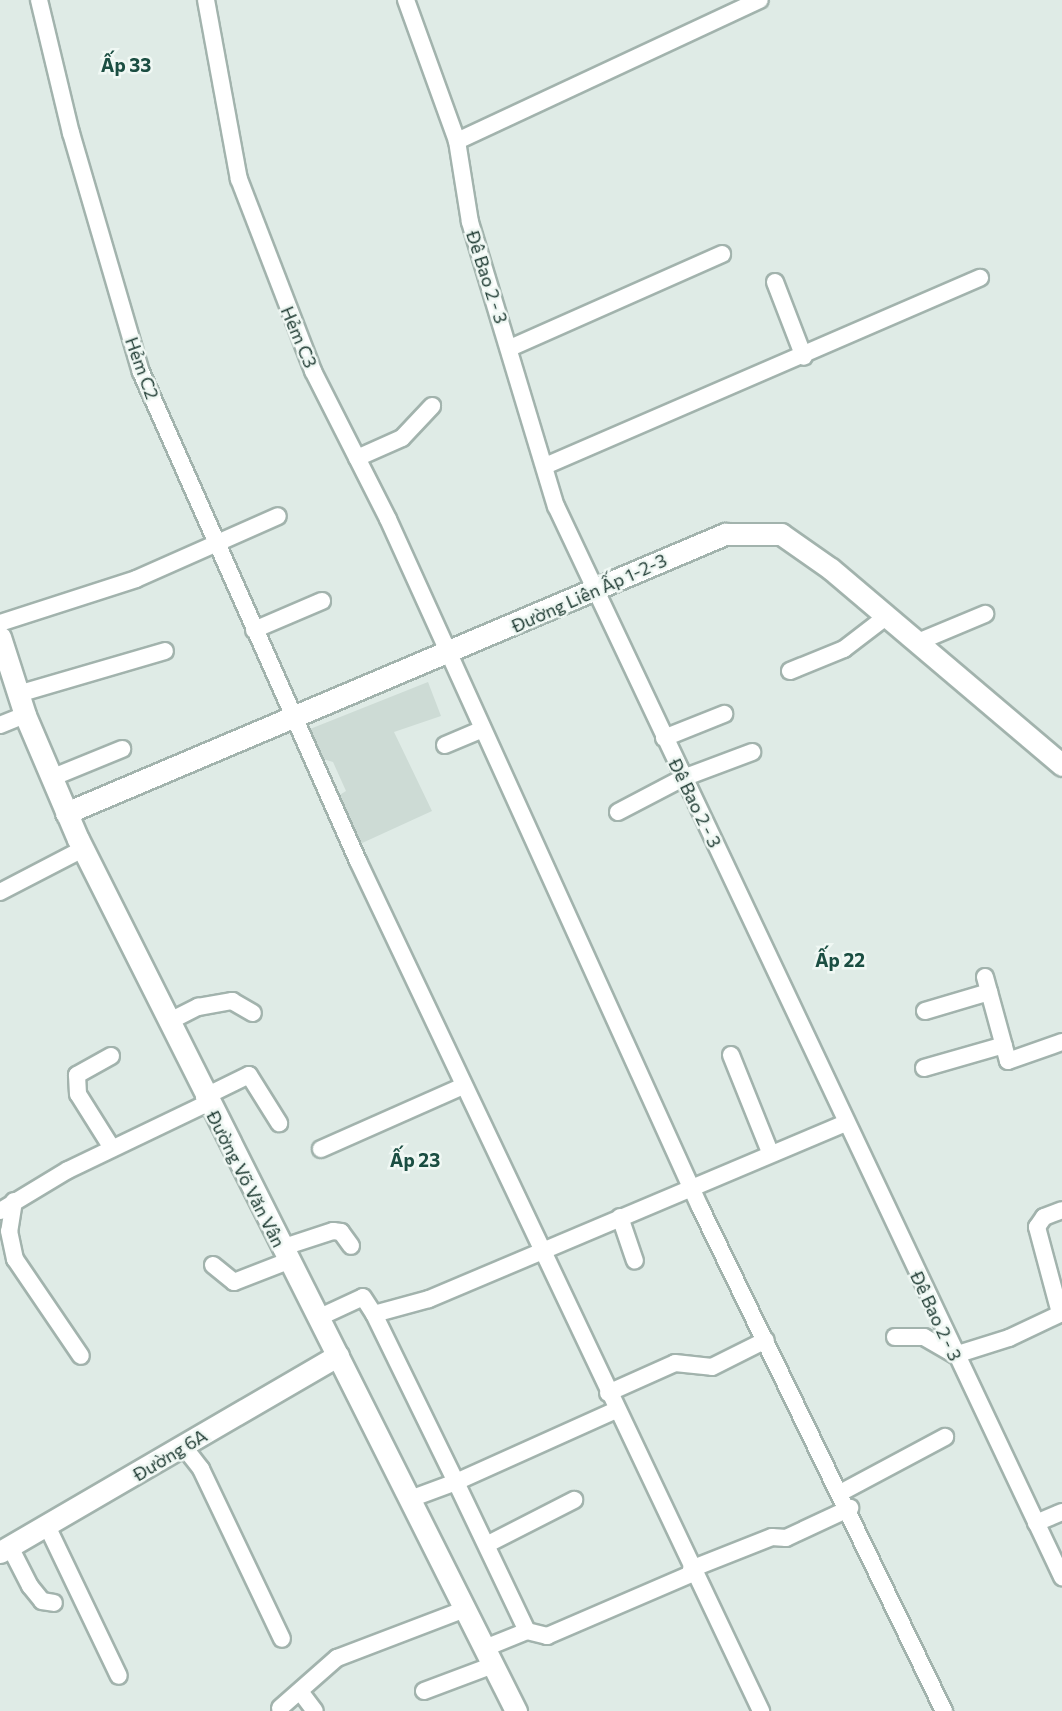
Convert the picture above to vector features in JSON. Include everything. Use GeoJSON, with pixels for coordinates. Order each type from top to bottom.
{"type":"FeatureCollection","features":[{"type":"Feature","properties":{"kind":"street","name":"Hẻm C2"},"geometry":{"type":"LineString","coordinates":[[39,0],[71,133],[141,372],[254,630],[297,718],[463,1086],[761,1711]]}},
{"type":"Feature","properties":{"kind":"street","name":"Hẻm C3"},"geometry":{"type":"LineString","coordinates":[[206,0],[243,191],[310,362],[450,655],[481,730],[692,1187],[842,1492],[944,1711]]}},
{"type":"Feature","properties":{"kind":"street","name":"Đê Bao 2 - 3"},"geometry":{"type":"LineString","coordinates":[[406,0],[457,141],[470,222],[545,466],[593,591],[1062,1577]]}},
{"type":"Feature","properties":{"kind":"street"},"geometry":{"type":"LineString","coordinates":[[457,141],[753,1]]}},
{"type":"Feature","properties":{"kind":"street"},"geometry":{"type":"LineString","coordinates":[[509,348],[722,254]]}},
{"type":"Feature","properties":{"kind":"street"},"geometry":{"type":"LineString","coordinates":[[545,466],[804,357],[981,278]]}},
{"type":"Feature","properties":{"kind":"street"},"geometry":{"type":"LineString","coordinates":[[775,282],[804,357]]}},
{"type":"Feature","properties":{"kind":"street"},"geometry":{"type":"LineString","coordinates":[[358,458],[402,438],[432,406]]}},
{"type":"Feature","properties":{"kind":"street"},"geometry":{"type":"LineString","coordinates":[[0,622],[136,579],[278,516]]}},
{"type":"Feature","properties":{"kind":"street","name":"Đường Liên Ấp 1-2-3"},"geometry":{"type":"LineString","coordinates":[[66,813],[450,655],[725,534],[778,533],[887,616],[1062,765]]}},
{"type":"Feature","properties":{"kind":"street"},"geometry":{"type":"LineString","coordinates":[[254,630],[322,601]]}},
{"type":"Feature","properties":{"kind":"street"},"geometry":{"type":"LineString","coordinates":[[918,642],[985,614]]}},
{"type":"Feature","properties":{"kind":"street"},"geometry":{"type":"LineString","coordinates":[[790,671],[844,649],[887,616]]}},
{"type":"Feature","properties":{"kind":"street","name":"Đường Võ Văn Vân"},"geometry":{"type":"LineString","coordinates":[[0,637],[25,715],[82,849],[206,1100],[284,1254],[320,1317],[516,1711]]}},
{"type":"Feature","properties":{"kind":"street"},"geometry":{"type":"LineString","coordinates":[[18,694],[165,651]]}},
{"type":"Feature","properties":{"kind":"street"},"geometry":{"type":"LineString","coordinates":[[664,738],[724,714]]}},
{"type":"Feature","properties":{"kind":"street"},"geometry":{"type":"LineString","coordinates":[[0,725],[25,715]]}},
{"type":"Feature","properties":{"kind":"street"},"geometry":{"type":"LineString","coordinates":[[445,746],[481,730]]}},
{"type":"Feature","properties":{"kind":"street"},"geometry":{"type":"LineString","coordinates":[[51,778],[122,749]]}},
{"type":"Feature","properties":{"kind":"street"},"geometry":{"type":"LineString","coordinates":[[618,812],[683,778],[752,752]]}},
{"type":"Feature","properties":{"kind":"street"},"geometry":{"type":"LineString","coordinates":[[0,892],[82,849]]}},
{"type":"Feature","properties":{"kind":"street"},"geometry":{"type":"LineString","coordinates":[[925,1011],[987,985],[1008,1061],[1062,1042]]}},
{"type":"Feature","properties":{"kind":"street"},"geometry":{"type":"LineString","coordinates":[[168,1022],[198,1007],[232,1001],[253,1013]]}},
{"type":"Feature","properties":{"kind":"street"},"geometry":{"type":"LineString","coordinates":[[924,1068],[1004,1045]]}},
{"type":"Feature","properties":{"kind":"street"},"geometry":{"type":"LineString","coordinates":[[730,1055],[770,1152]]}},
{"type":"Feature","properties":{"kind":"street"},"geometry":{"type":"LineString","coordinates":[[111,1056],[77,1075],[78,1094],[112,1149]]}},
{"type":"Feature","properties":{"kind":"street"},"geometry":{"type":"LineString","coordinates":[[0,1211],[249,1075],[279,1123]]}},
{"type":"Feature","properties":{"kind":"street"},"geometry":{"type":"LineString","coordinates":[[321,1149],[463,1086]]}},
{"type":"Feature","properties":{"kind":"street"},"geometry":{"type":"LineString","coordinates":[[374,1314],[429,1299],[770,1152],[846,1123]]}},
{"type":"Feature","properties":{"kind":"street"},"geometry":{"type":"LineString","coordinates":[[14,1201],[9,1231],[15,1259],[81,1356]]}},
{"type":"Feature","properties":{"kind":"street"},"geometry":{"type":"LineString","coordinates":[[895,1337],[924,1337],[955,1355],[1009,1339],[1061,1313],[1038,1227],[1062,1210]]}},
{"type":"Feature","properties":{"kind":"street"},"geometry":{"type":"LineString","coordinates":[[620,1217],[635,1261]]}},
{"type":"Feature","properties":{"kind":"street"},"geometry":{"type":"LineString","coordinates":[[213,1265],[234,1282],[333,1231],[341,1232],[351,1247]]}},
{"type":"Feature","properties":{"kind":"street"},"geometry":{"type":"LineString","coordinates":[[320,1317],[363,1297],[374,1314],[488,1544],[527,1631]]}},
{"type":"Feature","properties":{"kind":"street"},"geometry":{"type":"LineString","coordinates":[[608,1393],[662,1367],[712,1367],[766,1340]]}},
{"type":"Feature","properties":{"kind":"street","name":"Đường 6A"},"geometry":{"type":"LineString","coordinates":[[5,1550],[338,1355]]}},
{"type":"Feature","properties":{"kind":"street"},"geometry":{"type":"LineString","coordinates":[[410,1499],[456,1482],[616,1410]]}},
{"type":"Feature","properties":{"kind":"street"},"geometry":{"type":"LineString","coordinates":[[842,1492],[945,1437]]}},
{"type":"Feature","properties":{"kind":"street"},"geometry":{"type":"LineString","coordinates":[[184,1447],[201,1469],[282,1639]]}},
{"type":"Feature","properties":{"kind":"street"},"geometry":{"type":"LineString","coordinates":[[488,1544],[574,1500]]}},
{"type":"Feature","properties":{"kind":"street"},"geometry":{"type":"LineString","coordinates":[[424,1691],[489,1657],[527,1631],[547,1636],[772,1537],[786,1538],[849,1508]]}},
{"type":"Feature","properties":{"kind":"street"},"geometry":{"type":"LineString","coordinates":[[1036,1523],[1062,1512]]}},
{"type":"Feature","properties":{"kind":"street"},"geometry":{"type":"LineString","coordinates":[[47,1526],[119,1676]]}},
{"type":"Feature","properties":{"kind":"street"},"geometry":{"type":"LineString","coordinates":[[5,1550],[42,1601],[54,1603]]}},
{"type":"Feature","properties":{"kind":"street"},"geometry":{"type":"LineString","coordinates":[[280,1708],[302,1694],[337,1658],[465,1609]]}},
{"type":"Feature","properties":{"kind":"street"},"geometry":{"type":"LineString","coordinates":[[302,1694],[315,1711]]}},
{"type":"Feature","properties":{"kind":"shaded area"},"geometry":{"type":"Polygon","coordinates":[[[428,682],[441,716],[394,732],[432,811],[360,844],[338,796],[346,791],[333,762],[323,759],[310,729],[428,682]]]}},
{"type":"Feature","properties":{"kind":"district","name":"Ấp 33"},"geometry":{"type":"Point","coordinates":[126,65]}},
{"type":"Feature","properties":{"kind":"district","name":"Ấp 22"},"geometry":{"type":"Point","coordinates":[840,960]}},
{"type":"Feature","properties":{"kind":"district","name":"Ấp 23"},"geometry":{"type":"Point","coordinates":[415,1160]}}]}
